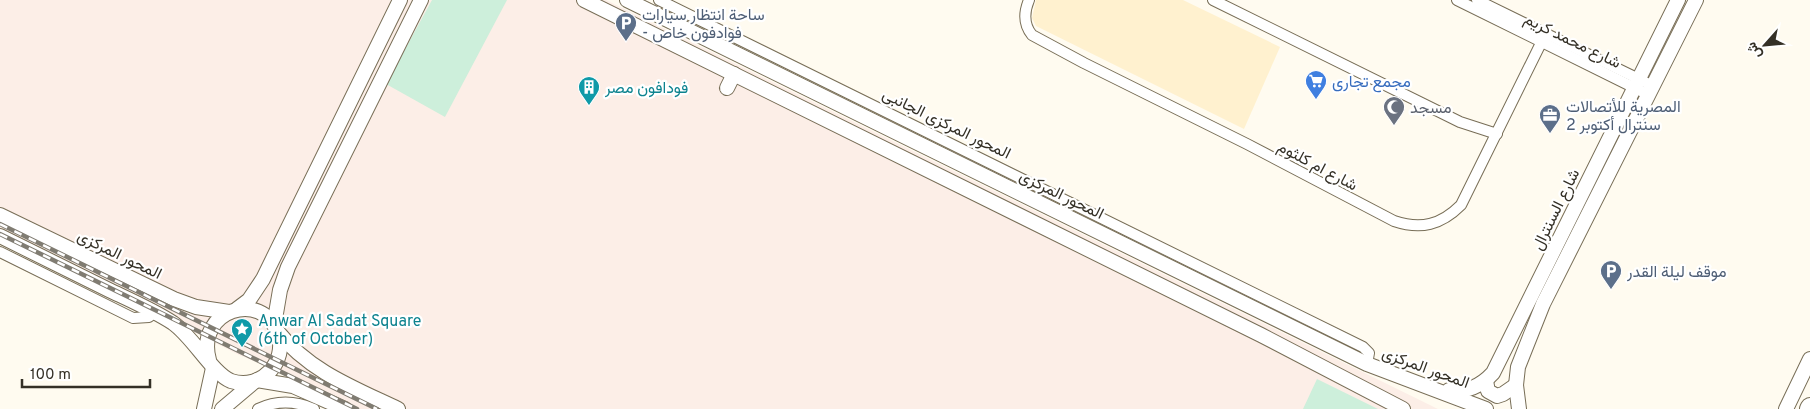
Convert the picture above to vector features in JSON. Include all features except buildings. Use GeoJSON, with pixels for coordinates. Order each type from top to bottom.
{"type":"FeatureCollection","features":[{"type":"Feature","properties":{"kind":"main road"},"geometry":{"type":"LineString","coordinates":[[204,409],[211,364],[206,344],[211,328],[222,316],[249,300],[259,286],[400,0]]}},
{"type":"Feature","properties":{"kind":"main road"},"geometry":{"type":"LineString","coordinates":[[222,409],[271,371],[276,364],[280,348],[276,329],[277,301],[286,272],[324,191],[421,0]]}},
{"type":"Feature","properties":{"kind":"main road"},"geometry":{"type":"LineString","coordinates":[[584,0],[1261,335],[1403,409]]}},
{"type":"Feature","properties":{"kind":"main road","name":"المحور المركزى"},"geometry":{"type":"LineString","coordinates":[[627,0],[1367,364],[1486,409]]}},
{"type":"Feature","properties":{"kind":"main road","name":"شارع السنترال"},"geometry":{"type":"LineString","coordinates":[[1486,381],[1500,361],[1678,0]]}},
{"type":"Feature","properties":{"kind":"main road","name":"شارع السنترال"},"geometry":{"type":"LineString","coordinates":[[1518,409],[1516,385],[1518,367],[1544,304],[1696,0]]}},
{"type":"Feature","properties":{"kind":"main road"},"geometry":{"type":"LineString","coordinates":[[727,88],[734,74]]}},
{"type":"Feature","properties":{"kind":"main road"},"geometry":{"type":"LineString","coordinates":[[962,187],[970,180],[971,169]]}},
{"type":"Feature","properties":{"kind":"main road"},"geometry":{"type":"LineString","coordinates":[[310,184],[324,191]]}},
{"type":"Feature","properties":{"kind":"main road"},"geometry":{"type":"LineString","coordinates":[[997,204],[997,193],[1005,186]]}},
{"type":"Feature","properties":{"kind":"main road","name":"المحور المركزى"},"geometry":{"type":"LineString","coordinates":[[0,215],[174,299],[196,307],[233,310]]}},
{"type":"Feature","properties":{"kind":"main road"},"geometry":{"type":"LineString","coordinates":[[0,236],[155,312],[175,325],[194,342],[211,364],[231,381],[285,383],[316,405],[345,409]]}},
{"type":"Feature","properties":{"kind":"main road"},"geometry":{"type":"LineString","coordinates":[[233,310],[246,309],[262,314],[293,350],[320,371],[398,409]]}},
{"type":"Feature","properties":{"kind":"main road"},"geometry":{"type":"LineString","coordinates":[[1786,409],[1810,359]]}},
{"type":"Feature","properties":{"kind":"main road"},"geometry":{"type":"LineString","coordinates":[[1431,388],[1460,391],[1486,381],[1488,391],[1497,396],[1516,385]]}},
{"type":"Feature","properties":{"kind":"street","name":"المحور المركزى الجانبى"},"geometry":{"type":"LineString","coordinates":[[659,0],[1363,348],[1369,353],[1367,364]]}},
{"type":"Feature","properties":{"kind":"street","name":"شارع ام كلثوم"},"geometry":{"type":"LineString","coordinates":[[1029,0],[1025,17],[1027,27],[1032,34],[1084,64],[1247,144],[1394,221],[1407,225],[1422,226],[1437,223],[1450,216],[1464,198],[1542,41]]}},
{"type":"Feature","properties":{"kind":"street"},"geometry":{"type":"LineString","coordinates":[[1213,0],[1460,122],[1497,134]]}},
{"type":"Feature","properties":{"kind":"street","name":"شارع محمد كريم"},"geometry":{"type":"LineString","coordinates":[[1457,0],[1542,41],[1637,83]]}},
{"type":"Feature","properties":{"kind":"street","name":"شارع محمد كريم"},"geometry":{"type":"LineString","coordinates":[[1477,0],[1651,90]]}},
{"type":"Feature","properties":{"kind":"street"},"geometry":{"type":"LineString","coordinates":[[0,252],[133,318],[149,317],[155,312]]}},
{"type":"Feature","properties":{"kind":"street"},"geometry":{"type":"LineString","coordinates":[[258,409],[285,402],[316,405]]}},
{"type":"Feature","properties":{"kind":"shaded area"},"geometry":{"type":"Polygon","coordinates":[[[0,0],[606,0],[1438,409],[360,409],[292,377],[239,355],[0,233],[0,0]]]}},
{"type":"Feature","properties":{"kind":"shaded area"},"geometry":{"type":"Polygon","coordinates":[[[1036,0],[1183,0],[1280,47],[1244,129],[1036,26],[1032,18],[1036,0]]]}},
{"type":"Feature","properties":{"kind":"green space"},"geometry":{"type":"Polygon","coordinates":[[[432,0],[507,0],[445,117],[386,84],[432,0]]]}},
{"type":"Feature","properties":{"kind":"green space"},"geometry":{"type":"Polygon","coordinates":[[[1317,379],[1378,409],[1303,409],[1317,379]]]}},
{"type":"Feature","properties":{"kind":"railway"},"geometry":{"type":"LineString","coordinates":[[0,224],[377,409]]}},
{"type":"Feature","properties":{"kind":"railway"},"geometry":{"type":"LineString","coordinates":[[0,234],[357,409]]}},
{"type":"Feature","properties":{"kind":"place","name":"ساحة انتظار سيارات - فوادفون خاص"},"geometry":{"type":"Point","coordinates":[626,42]}},
{"type":"Feature","properties":{"kind":"place","name":"مجمع تجارى"},"geometry":{"type":"Point","coordinates":[1316,100]}},
{"type":"Feature","properties":{"kind":"place","name":"فودافون مصر"},"geometry":{"type":"Point","coordinates":[589,106]}},
{"type":"Feature","properties":{"kind":"place","name":"مسجد"},"geometry":{"type":"Point","coordinates":[1394,126]}},
{"type":"Feature","properties":{"kind":"place","name":"المصرية للأتصالات سنترال أكتوبر 2"},"geometry":{"type":"Point","coordinates":[1550,134]}},
{"type":"Feature","properties":{"kind":"place","name":"موقف ليلة القدر"},"geometry":{"type":"Point","coordinates":[1611,290]}},
{"type":"Feature","properties":{"kind":"place","name":"Anwar Al Sadat Square (6th of October)"},"geometry":{"type":"Point","coordinates":[242,348]}}]}
